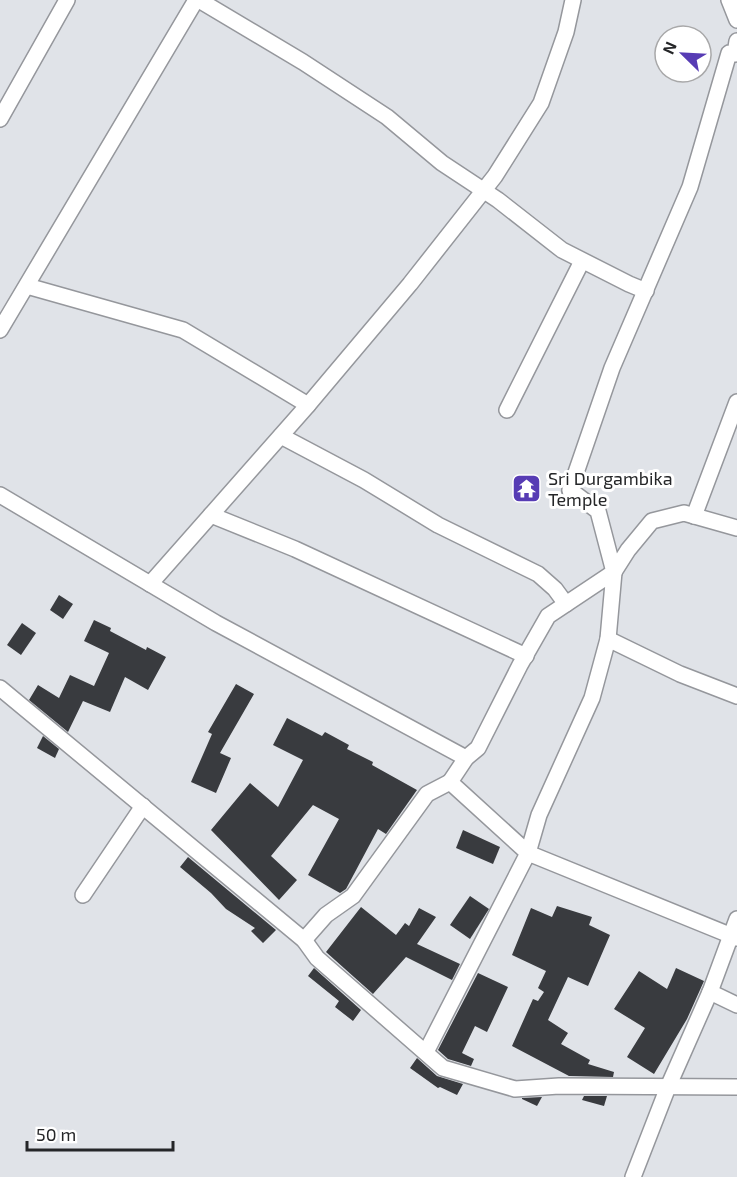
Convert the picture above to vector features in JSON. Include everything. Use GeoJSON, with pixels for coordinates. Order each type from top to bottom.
{"type":"FeatureCollection","features":[{"type":"Feature","properties":{"kind":"street"},"geometry":{"type":"LineString","coordinates":[[0,119],[67,0]]}},
{"type":"Feature","properties":{"kind":"street"},"geometry":{"type":"LineString","coordinates":[[0,330],[198,0],[303,62],[387,117],[442,163],[483,190],[562,250],[646,291]]}},
{"type":"Feature","properties":{"kind":"street"},"geometry":{"type":"LineString","coordinates":[[150,584],[308,405],[410,284],[495,176],[541,103],[566,32],[573,0]]}},
{"type":"Feature","properties":{"kind":"street"},"geometry":{"type":"LineString","coordinates":[[729,0],[737,20]]}},
{"type":"Feature","properties":{"kind":"street"},"geometry":{"type":"LineString","coordinates":[[426,1052],[528,853],[539,815],[592,698],[608,639],[614,572],[598,511],[570,490],[612,368],[690,187],[729,53],[736,50]]}},
{"type":"Feature","properties":{"kind":"street"},"geometry":{"type":"LineString","coordinates":[[507,410],[582,261]]}},
{"type":"Feature","properties":{"kind":"street"},"geometry":{"type":"LineString","coordinates":[[27,286],[183,330],[308,405]]}},
{"type":"Feature","properties":{"kind":"street"},"geometry":{"type":"LineString","coordinates":[[694,516],[737,402]]}},
{"type":"Feature","properties":{"kind":"street"},"geometry":{"type":"LineString","coordinates":[[281,436],[364,480],[438,525],[538,574],[555,589],[566,604]]}},
{"type":"Feature","properties":{"kind":"street"},"geometry":{"type":"LineString","coordinates":[[0,495],[216,623],[466,758]]}},
{"type":"Feature","properties":{"kind":"street"},"geometry":{"type":"LineString","coordinates":[[303,940],[326,915],[353,896],[427,794],[450,782],[466,758],[478,748],[548,616],[614,572],[628,550],[652,521],[684,513],[737,528]]}},
{"type":"Feature","properties":{"kind":"street"},"geometry":{"type":"LineString","coordinates":[[211,515],[294,549],[526,656]]}},
{"type":"Feature","properties":{"kind":"street"},"geometry":{"type":"LineString","coordinates":[[608,639],[680,674],[737,696]]}},
{"type":"Feature","properties":{"kind":"street"},"geometry":{"type":"LineString","coordinates":[[0,688],[303,940],[317,958],[443,1068],[515,1089],[559,1086],[737,1087]]}},
{"type":"Feature","properties":{"kind":"street"},"geometry":{"type":"LineString","coordinates":[[450,782],[528,853],[733,937]]}},
{"type":"Feature","properties":{"kind":"street"},"geometry":{"type":"LineString","coordinates":[[83,896],[143,806]]}},
{"type":"Feature","properties":{"kind":"street"},"geometry":{"type":"LineString","coordinates":[[633,1177],[668,1087],[733,937],[737,919]]}},
{"type":"Feature","properties":{"kind":"street"},"geometry":{"type":"LineString","coordinates":[[710,992],[737,1005]]}},
{"type":"Feature","properties":{"kind":"building"},"geometry":{"type":"Polygon","coordinates":[[[59,595],[73,604],[63,619],[50,610],[59,595]]]}},
{"type":"Feature","properties":{"kind":"building"},"geometry":{"type":"Polygon","coordinates":[[[94,620],[146,650],[147,647],[166,657],[148,690],[125,677],[110,712],[83,701],[68,732],[29,700],[38,685],[59,698],[70,675],[94,686],[109,653],[84,641],[94,620]]]}},
{"type":"Feature","properties":{"kind":"building"},"geometry":{"type":"Polygon","coordinates":[[[22,623],[36,633],[21,655],[7,645],[22,623]]]}},
{"type":"Feature","properties":{"kind":"building"},"geometry":{"type":"Polygon","coordinates":[[[236,684],[254,694],[220,753],[231,758],[216,793],[191,782],[212,734],[208,732],[236,684]]]}},
{"type":"Feature","properties":{"kind":"building"},"geometry":{"type":"Polygon","coordinates":[[[287,718],[322,736],[325,732],[349,745],[347,749],[373,762],[372,765],[417,790],[386,834],[378,829],[346,889],[340,893],[308,875],[339,819],[313,805],[271,856],[297,880],[279,900],[211,830],[250,783],[278,807],[303,760],[273,745],[287,718]]]}},
{"type":"Feature","properties":{"kind":"building"},"geometry":{"type":"Polygon","coordinates":[[[43,736],[59,749],[55,758],[37,748],[43,736]]]}},
{"type":"Feature","properties":{"kind":"building"},"geometry":{"type":"Polygon","coordinates":[[[463,830],[500,847],[493,864],[456,848],[463,830]]]}},
{"type":"Feature","properties":{"kind":"building"},"geometry":{"type":"Polygon","coordinates":[[[188,857],[276,930],[263,943],[251,931],[255,928],[226,909],[180,867],[188,857]]]}},
{"type":"Feature","properties":{"kind":"building"},"geometry":{"type":"Polygon","coordinates":[[[470,896],[489,909],[470,939],[450,925],[470,896]]]}},
{"type":"Feature","properties":{"kind":"building"},"geometry":{"type":"Polygon","coordinates":[[[557,906],[592,917],[589,925],[610,935],[588,986],[568,977],[548,1020],[568,1033],[561,1044],[590,1060],[588,1064],[614,1072],[613,1077],[569,1076],[512,1046],[533,999],[538,1001],[544,992],[538,988],[546,971],[512,955],[531,908],[552,917],[557,906]]]}},
{"type":"Feature","properties":{"kind":"building"},"geometry":{"type":"Polygon","coordinates":[[[361,907],[396,935],[405,923],[409,926],[419,908],[436,917],[417,944],[460,964],[452,980],[406,957],[373,994],[326,952],[361,907]]]}},
{"type":"Feature","properties":{"kind":"building"},"geometry":{"type":"Polygon","coordinates":[[[314,968],[361,1010],[353,1021],[335,1007],[339,1001],[308,976],[314,968]]]}},
{"type":"Feature","properties":{"kind":"building"},"geometry":{"type":"Polygon","coordinates":[[[676,968],[704,981],[687,1019],[654,1074],[627,1057],[645,1028],[614,1009],[639,971],[667,989],[676,968]]]}},
{"type":"Feature","properties":{"kind":"building"},"geometry":{"type":"Polygon","coordinates":[[[478,973],[508,987],[487,1032],[475,1026],[462,1053],[474,1059],[471,1066],[448,1059],[438,1050],[478,973]]]}},
{"type":"Feature","properties":{"kind":"building"},"geometry":{"type":"Polygon","coordinates":[[[417,1058],[437,1076],[463,1084],[457,1095],[438,1088],[410,1068],[417,1058]]]}},
{"type":"Feature","properties":{"kind":"building"},"geometry":{"type":"Polygon","coordinates":[[[584,1096],[607,1096],[604,1106],[582,1100],[584,1096]]]}},
{"type":"Feature","properties":{"kind":"building"},"geometry":{"type":"Polygon","coordinates":[[[542,1097],[537,1106],[522,1099],[522,1098],[542,1097]]]}},
{"type":"Feature","properties":{"kind":"place","name":"Sri Durgambika Temple"},"geometry":{"type":"Point","coordinates":[527,488]}}]}
